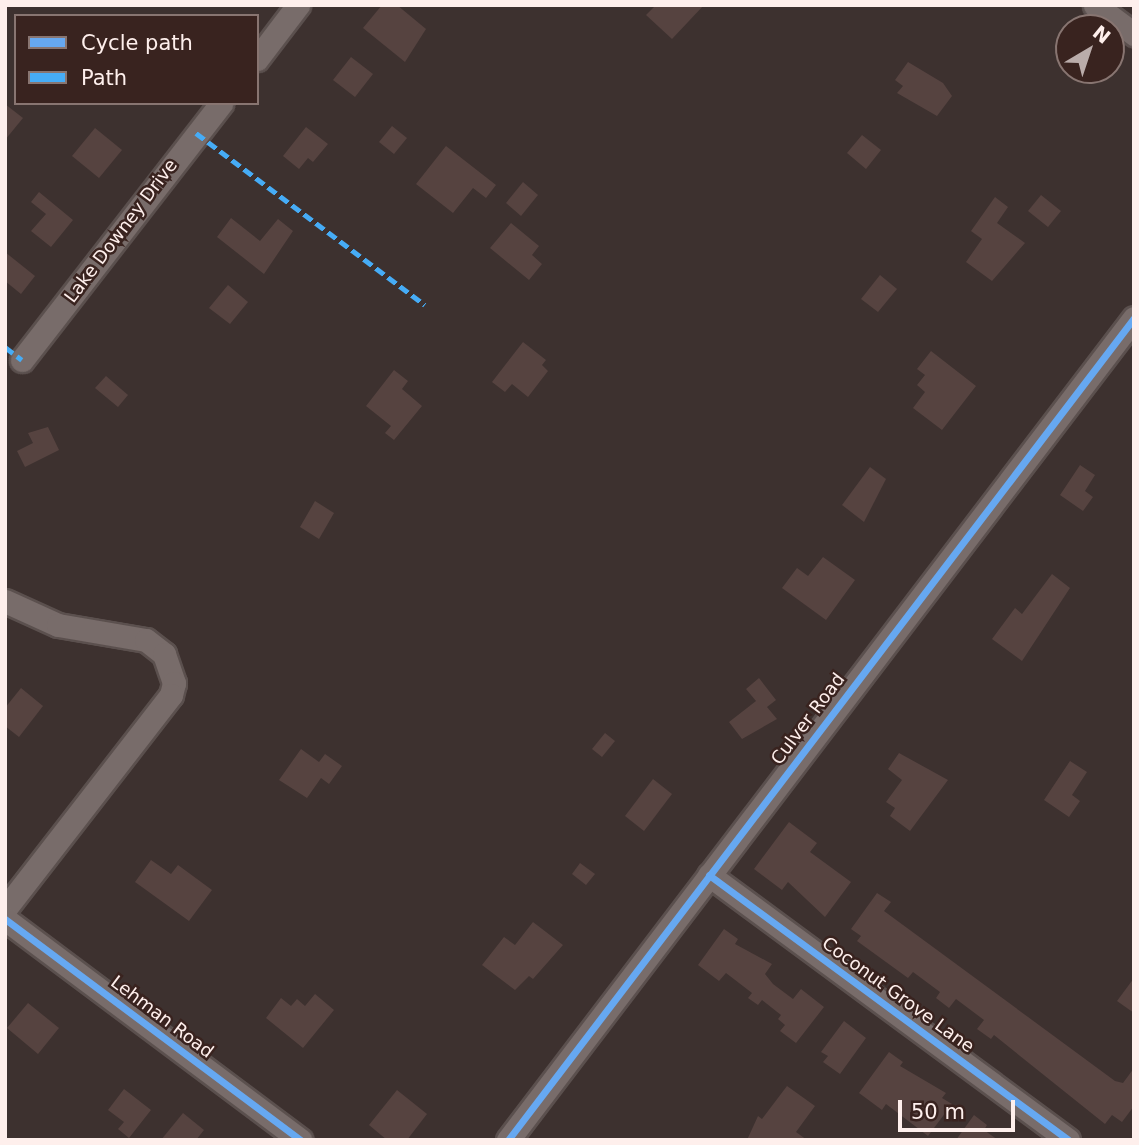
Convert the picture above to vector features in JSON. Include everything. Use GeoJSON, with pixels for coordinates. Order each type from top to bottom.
{"type":"FeatureCollection","features":[{"type":"Feature","properties":{"kind":"street"},"geometry":{"type":"LineString","coordinates":[[259,56],[298,5]]}},
{"type":"Feature","properties":{"kind":"street"},"geometry":{"type":"LineString","coordinates":[[1095,5],[1134,34]]}},
{"type":"Feature","properties":{"kind":"street","name":"Lake Downey Drive"},"geometry":{"type":"LineString","coordinates":[[22,360],[219,105]]}},
{"type":"Feature","properties":{"kind":"street","name":"Culver Road"},"geometry":{"type":"LineString","coordinates":[[508,1140],[1134,318]]}},
{"type":"Feature","properties":{"kind":"street"},"geometry":{"type":"LineString","coordinates":[[5,601],[58,625],[146,640],[164,654],[174,683],[171,695],[5,909]]}},
{"type":"Feature","properties":{"kind":"street","name":"Coconut Grove Lane"},"geometry":{"type":"LineString","coordinates":[[709,875],[1068,1140]]}},
{"type":"Feature","properties":{"kind":"street","name":"Lehman Road"},"geometry":{"type":"LineString","coordinates":[[5,919],[300,1140]]}},
{"type":"Feature","properties":{"kind":"building"},"geometry":{"type":"Polygon","coordinates":[[[382,5],[397,5],[426,29],[405,62],[363,28],[382,5]]]}},
{"type":"Feature","properties":{"kind":"building"},"geometry":{"type":"Polygon","coordinates":[[[656,5],[704,5],[672,39],[646,15],[656,5]]]}},
{"type":"Feature","properties":{"kind":"building"},"geometry":{"type":"Polygon","coordinates":[[[351,57],[373,74],[355,97],[333,80],[351,57]]]}},
{"type":"Feature","properties":{"kind":"building"},"geometry":{"type":"Polygon","coordinates":[[[908,62],[943,83],[952,96],[937,116],[897,93],[903,86],[895,80],[908,62]]]}},
{"type":"Feature","properties":{"kind":"building"},"geometry":{"type":"Polygon","coordinates":[[[5,104],[23,118],[5,140],[5,104]]]}},
{"type":"Feature","properties":{"kind":"building"},"geometry":{"type":"Polygon","coordinates":[[[392,126],[407,138],[394,154],[379,142],[392,126]]]}},
{"type":"Feature","properties":{"kind":"building"},"geometry":{"type":"Polygon","coordinates":[[[306,127],[328,144],[313,162],[308,158],[299,169],[283,156],[306,127]]]}},
{"type":"Feature","properties":{"kind":"building"},"geometry":{"type":"Polygon","coordinates":[[[95,128],[122,150],[99,178],[72,156],[95,128]]]}},
{"type":"Feature","properties":{"kind":"building"},"geometry":{"type":"Polygon","coordinates":[[[862,135],[881,150],[866,169],[847,153],[862,135]]]}},
{"type":"Feature","properties":{"kind":"building"},"geometry":{"type":"Polygon","coordinates":[[[446,146],[496,185],[486,198],[473,188],[453,213],[416,184],[446,146]]]}},
{"type":"Feature","properties":{"kind":"building"},"geometry":{"type":"Polygon","coordinates":[[[523,182],[538,195],[521,216],[506,203],[523,182]]]}},
{"type":"Feature","properties":{"kind":"building"},"geometry":{"type":"Polygon","coordinates":[[[39,192],[73,220],[51,247],[31,231],[46,214],[31,202],[39,192]]]}},
{"type":"Feature","properties":{"kind":"building"},"geometry":{"type":"Polygon","coordinates":[[[1041,195],[1061,211],[1048,227],[1028,211],[1041,195]]]}},
{"type":"Feature","properties":{"kind":"building"},"geometry":{"type":"Polygon","coordinates":[[[995,197],[1008,207],[997,223],[1025,243],[992,281],[966,262],[982,239],[971,231],[995,197]]]}},
{"type":"Feature","properties":{"kind":"building"},"geometry":{"type":"Polygon","coordinates":[[[231,218],[260,241],[278,219],[293,231],[264,274],[217,237],[231,218]]]}},
{"type":"Feature","properties":{"kind":"building"},"geometry":{"type":"Polygon","coordinates":[[[511,223],[539,246],[532,255],[542,264],[529,280],[490,248],[511,223]]]}},
{"type":"Feature","properties":{"kind":"building"},"geometry":{"type":"Polygon","coordinates":[[[5,252],[35,276],[21,294],[5,281],[5,252]]]}},
{"type":"Feature","properties":{"kind":"building"},"geometry":{"type":"Polygon","coordinates":[[[880,275],[897,289],[878,312],[861,299],[880,275]]]}},
{"type":"Feature","properties":{"kind":"building"},"geometry":{"type":"Polygon","coordinates":[[[228,285],[248,302],[230,324],[209,308],[228,285]]]}},
{"type":"Feature","properties":{"kind":"building"},"geometry":{"type":"Polygon","coordinates":[[[523,342],[546,360],[542,365],[548,371],[528,397],[512,384],[505,392],[492,382],[523,342]]]}},
{"type":"Feature","properties":{"kind":"building"},"geometry":{"type":"Polygon","coordinates":[[[931,351],[976,386],[942,430],[913,408],[925,392],[917,385],[925,375],[917,369],[931,351]]]}},
{"type":"Feature","properties":{"kind":"building"},"geometry":{"type":"Polygon","coordinates":[[[394,370],[408,381],[402,389],[422,406],[394,440],[385,433],[391,426],[366,406],[394,370]]]}},
{"type":"Feature","properties":{"kind":"building"},"geometry":{"type":"Polygon","coordinates":[[[106,376],[128,395],[118,407],[95,388],[106,376]]]}},
{"type":"Feature","properties":{"kind":"building"},"geometry":{"type":"Polygon","coordinates":[[[48,427],[59,450],[25,467],[17,451],[33,443],[28,433],[48,427]]]}},
{"type":"Feature","properties":{"kind":"building"},"geometry":{"type":"Polygon","coordinates":[[[1080,465],[1095,475],[1085,491],[1093,497],[1083,511],[1060,495],[1080,465]]]}},
{"type":"Feature","properties":{"kind":"building"},"geometry":{"type":"Polygon","coordinates":[[[870,467],[886,479],[864,522],[842,505],[870,467]]]}},
{"type":"Feature","properties":{"kind":"building"},"geometry":{"type":"Polygon","coordinates":[[[315,501],[334,513],[319,539],[300,527],[315,501]]]}},
{"type":"Feature","properties":{"kind":"building"},"geometry":{"type":"Polygon","coordinates":[[[823,557],[855,580],[826,620],[782,588],[797,568],[808,576],[823,557]]]}},
{"type":"Feature","properties":{"kind":"building"},"geometry":{"type":"Polygon","coordinates":[[[1052,574],[1070,588],[1022,661],[992,639],[1015,608],[1022,614],[1052,574]]]}},
{"type":"Feature","properties":{"kind":"building"},"geometry":{"type":"Polygon","coordinates":[[[759,678],[776,700],[767,707],[777,719],[742,739],[729,722],[756,701],[746,689],[759,678]]]}},
{"type":"Feature","properties":{"kind":"building"},"geometry":{"type":"Polygon","coordinates":[[[21,688],[43,706],[19,737],[5,726],[5,708],[21,688]]]}},
{"type":"Feature","properties":{"kind":"building"},"geometry":{"type":"Polygon","coordinates":[[[605,733],[615,741],[602,757],[592,749],[605,733]]]}},
{"type":"Feature","properties":{"kind":"building"},"geometry":{"type":"Polygon","coordinates":[[[301,749],[319,762],[325,754],[342,766],[329,784],[321,778],[307,798],[279,780],[301,749]]]}},
{"type":"Feature","properties":{"kind":"building"},"geometry":{"type":"Polygon","coordinates":[[[899,753],[948,780],[910,831],[890,816],[895,808],[886,802],[902,780],[888,769],[899,753]]]}},
{"type":"Feature","properties":{"kind":"building"},"geometry":{"type":"Polygon","coordinates":[[[1070,761],[1087,772],[1072,795],[1080,801],[1069,817],[1044,800],[1070,761]]]}},
{"type":"Feature","properties":{"kind":"building"},"geometry":{"type":"Polygon","coordinates":[[[653,779],[672,794],[644,831],[625,816],[653,779]]]}},
{"type":"Feature","properties":{"kind":"building"},"geometry":{"type":"Polygon","coordinates":[[[789,822],[817,843],[810,852],[851,882],[825,917],[788,882],[782,890],[754,869],[789,822]]]}},
{"type":"Feature","properties":{"kind":"building"},"geometry":{"type":"Polygon","coordinates":[[[151,860],[171,874],[178,865],[212,890],[189,921],[135,882],[151,860]]]}},
{"type":"Feature","properties":{"kind":"building"},"geometry":{"type":"Polygon","coordinates":[[[580,863],[595,874],[586,885],[572,874],[580,863]]]}},
{"type":"Feature","properties":{"kind":"building"},"geometry":{"type":"Polygon","coordinates":[[[877,893],[891,902],[884,911],[1115,1081],[1123,1083],[1134,1068],[1134,1106],[1122,1122],[1112,1115],[1105,1124],[994,1035],[991,1039],[977,1029],[984,1020],[956,999],[949,1008],[936,998],[940,992],[913,972],[908,978],[857,941],[861,936],[851,929],[877,893]]]}},
{"type":"Feature","properties":{"kind":"building"},"geometry":{"type":"Polygon","coordinates":[[[533,922],[563,945],[533,979],[529,976],[515,990],[482,965],[504,937],[515,945],[533,922]]]}},
{"type":"Feature","properties":{"kind":"building"},"geometry":{"type":"Polygon","coordinates":[[[724,929],[738,939],[735,944],[772,964],[765,974],[773,984],[793,999],[801,989],[824,1007],[796,1043],[780,1031],[785,1025],[778,1019],[781,1015],[762,1000],[758,1005],[748,998],[752,993],[726,973],[719,981],[698,965],[724,929]]]}},
{"type":"Feature","properties":{"kind":"building"},"geometry":{"type":"Polygon","coordinates":[[[1134,978],[1134,1013],[1117,1001],[1134,978]]]}},
{"type":"Feature","properties":{"kind":"building"},"geometry":{"type":"Polygon","coordinates":[[[315,994],[334,1010],[303,1048],[266,1018],[281,998],[291,1006],[297,999],[305,1006],[315,994]]]}},
{"type":"Feature","properties":{"kind":"building"},"geometry":{"type":"Polygon","coordinates":[[[28,1003],[59,1028],[38,1054],[7,1028],[28,1003]]]}},
{"type":"Feature","properties":{"kind":"building"},"geometry":{"type":"Polygon","coordinates":[[[844,1021],[866,1038],[840,1074],[823,1062],[828,1056],[821,1052],[844,1021]]]}},
{"type":"Feature","properties":{"kind":"building"},"geometry":{"type":"Polygon","coordinates":[[[889,1052],[903,1062],[900,1066],[946,1093],[942,1098],[952,1104],[928,1136],[886,1104],[882,1110],[859,1093],[889,1052]]]}},
{"type":"Feature","properties":{"kind":"building"},"geometry":{"type":"Polygon","coordinates":[[[787,1086],[815,1106],[796,1132],[807,1140],[747,1140],[758,1116],[762,1119],[787,1086]]]}},
{"type":"Feature","properties":{"kind":"building"},"geometry":{"type":"Polygon","coordinates":[[[124,1089],[151,1110],[129,1138],[118,1129],[124,1122],[108,1110],[124,1089]]]}},
{"type":"Feature","properties":{"kind":"building"},"geometry":{"type":"Polygon","coordinates":[[[397,1090],[427,1114],[407,1140],[387,1140],[369,1125],[397,1090]]]}},
{"type":"Feature","properties":{"kind":"building"},"geometry":{"type":"Polygon","coordinates":[[[183,1113],[204,1130],[196,1140],[161,1140],[183,1113]]]}},
{"type":"Feature","properties":{"kind":"building"},"geometry":{"type":"Polygon","coordinates":[[[974,1115],[987,1125],[984,1130],[998,1140],[956,1140],[974,1115]]]}},
{"type":"Feature","properties":{"kind":"marked path"},"geometry":{"type":"LineString","coordinates":[[196,133],[425,305]]}},
{"type":"Feature","properties":{"kind":"marked path"},"geometry":{"type":"LineString","coordinates":[[5,347],[22,360]]}},
{"type":"Feature","properties":{"kind":"cycle path"},"geometry":{"type":"LineString","coordinates":[[508,1140],[1134,318]]}},
{"type":"Feature","properties":{"kind":"cycle path"},"geometry":{"type":"LineString","coordinates":[[709,875],[1068,1140]]}},
{"type":"Feature","properties":{"kind":"cycle path"},"geometry":{"type":"LineString","coordinates":[[5,919],[300,1140]]}}]}
